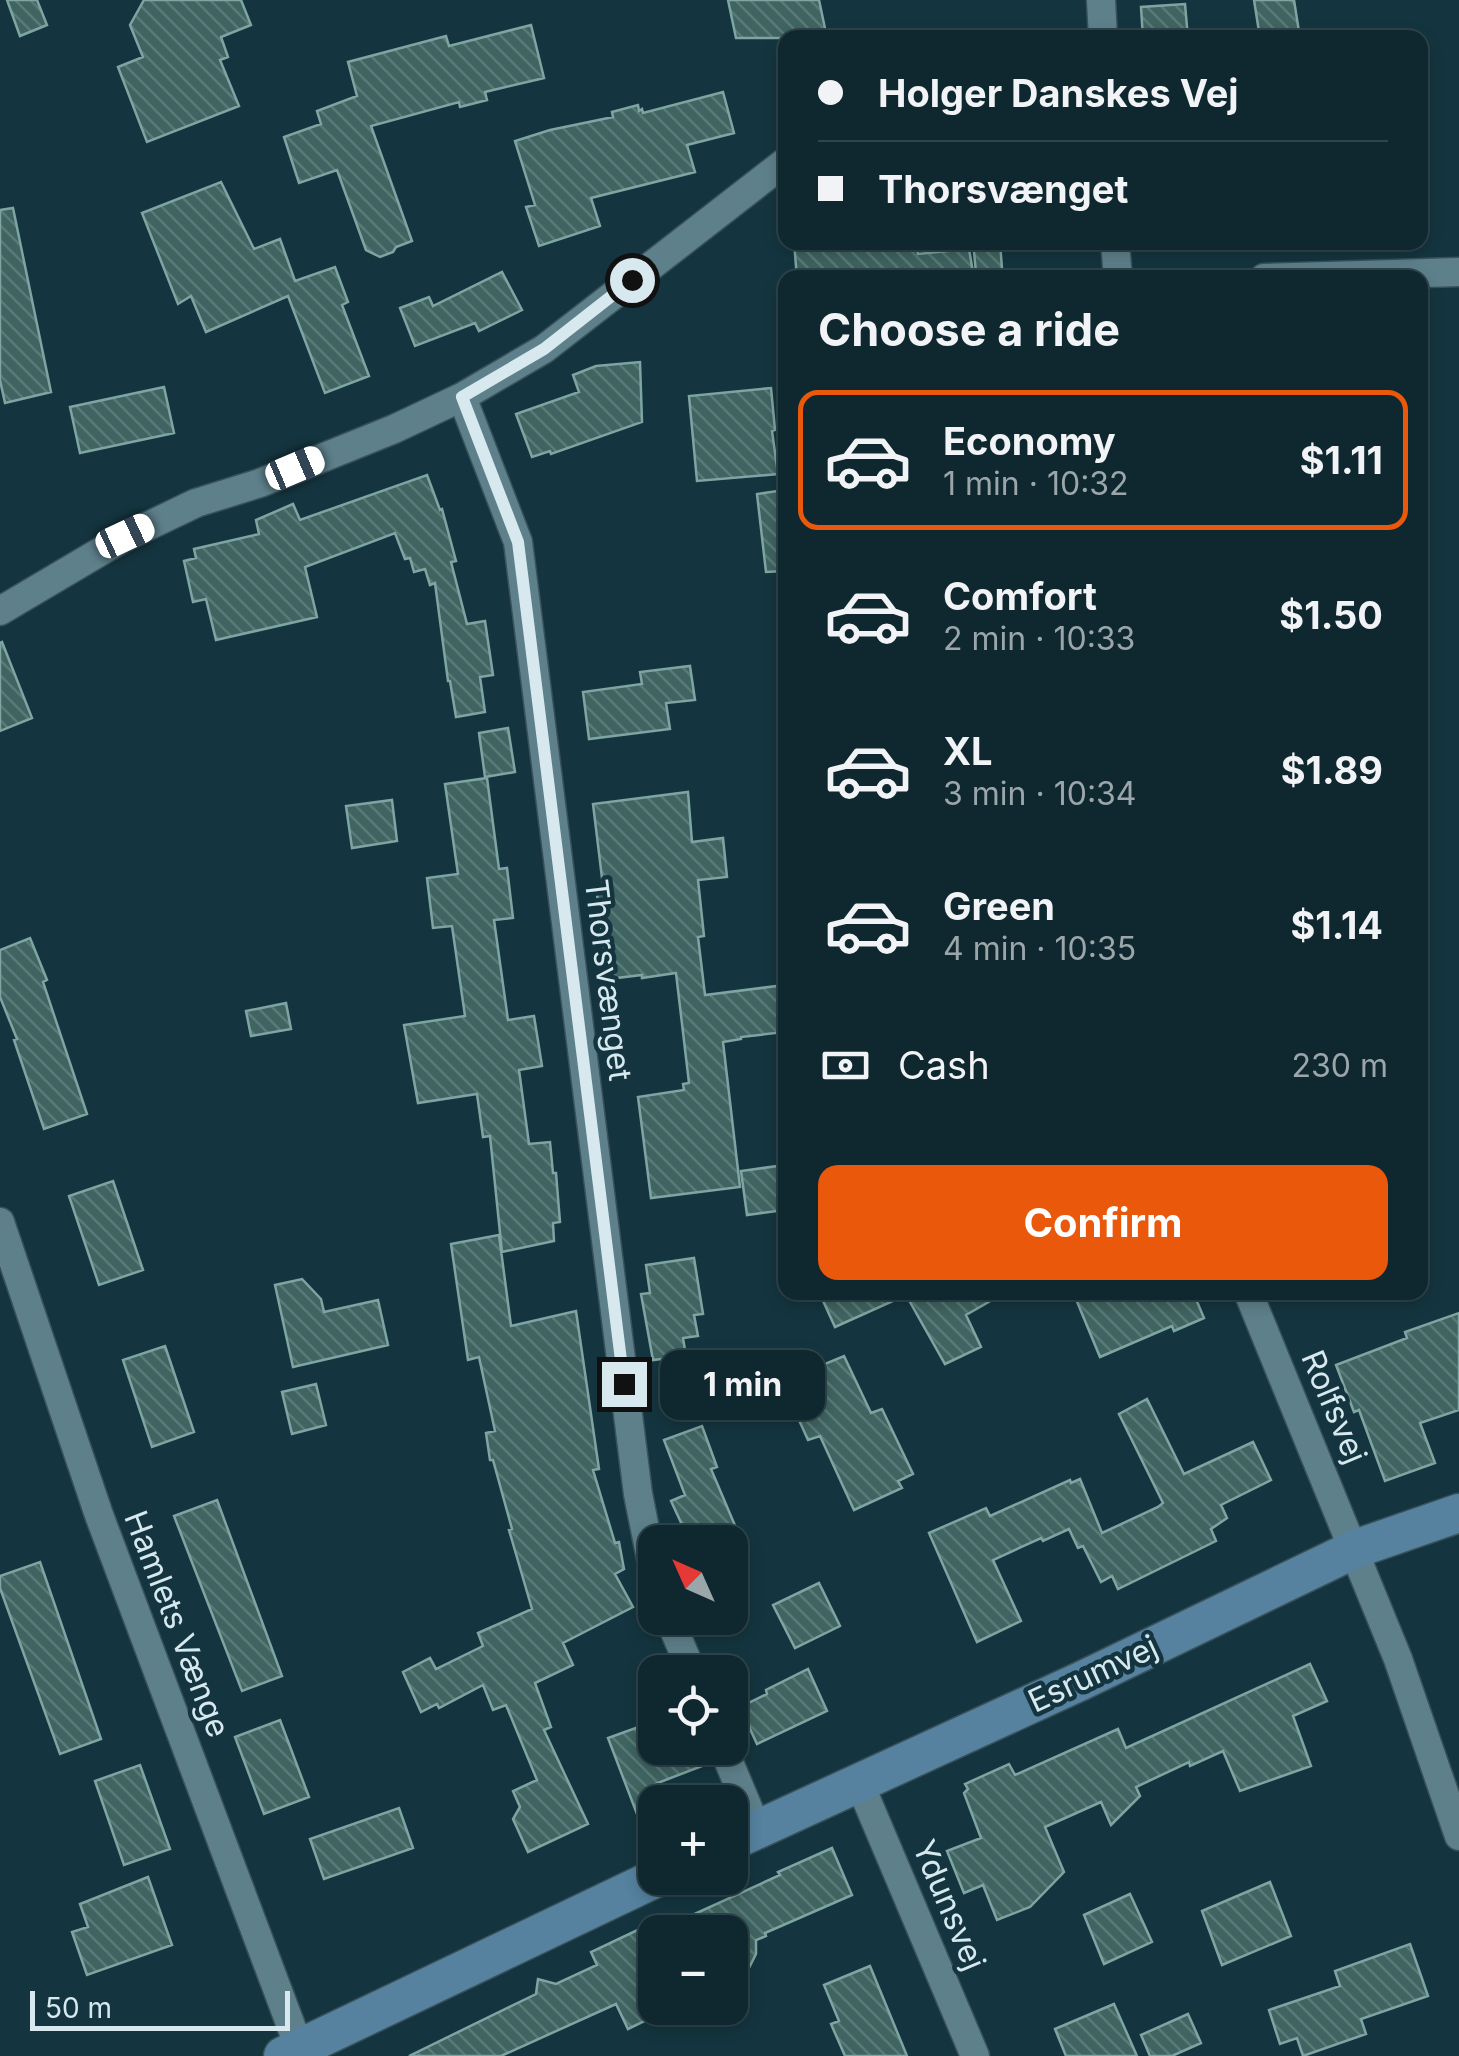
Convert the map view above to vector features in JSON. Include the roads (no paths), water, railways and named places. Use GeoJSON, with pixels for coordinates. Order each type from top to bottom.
{"type":"FeatureCollection","features":[{"type":"Feature","properties":{"kind":"street"},"geometry":{"type":"LineString","coordinates":[[1101,0],[1103,30]]}},
{"type":"Feature","properties":{"kind":"street"},"geometry":{"type":"LineString","coordinates":[[0,611],[125,536],[196,503],[260,484],[462,397],[544,349],[778,167]]}},
{"type":"Feature","properties":{"kind":"street"},"geometry":{"type":"LineString","coordinates":[[1428,273],[1459,272]]}},
{"type":"Feature","properties":{"kind":"street","name":"Thorsvænget"},"geometry":{"type":"LineString","coordinates":[[462,397],[518,542],[644,1525]]}},
{"type":"Feature","properties":{"kind":"street","name":"Hamlets Vænge"},"geometry":{"type":"LineString","coordinates":[[0,1222],[99,1515],[291,2051]]}},
{"type":"Feature","properties":{"kind":"street","name":"Rolfsvej"},"geometry":{"type":"LineString","coordinates":[[1251,1300],[1398,1659],[1459,1836]]}},
{"type":"Feature","properties":{"kind":"street","name":"Esrumvej"},"geometry":{"type":"LineString","coordinates":[[748,1834],[1081,1682],[1355,1549],[1459,1513]]}},
{"type":"Feature","properties":{"kind":"street","name":"Ydunsvej"},"geometry":{"type":"LineString","coordinates":[[859,1782],[975,2056]]}},
{"type":"Feature","properties":{"kind":"street"},"geometry":{"type":"LineString","coordinates":[[291,2051],[638,1887]]}}]}
